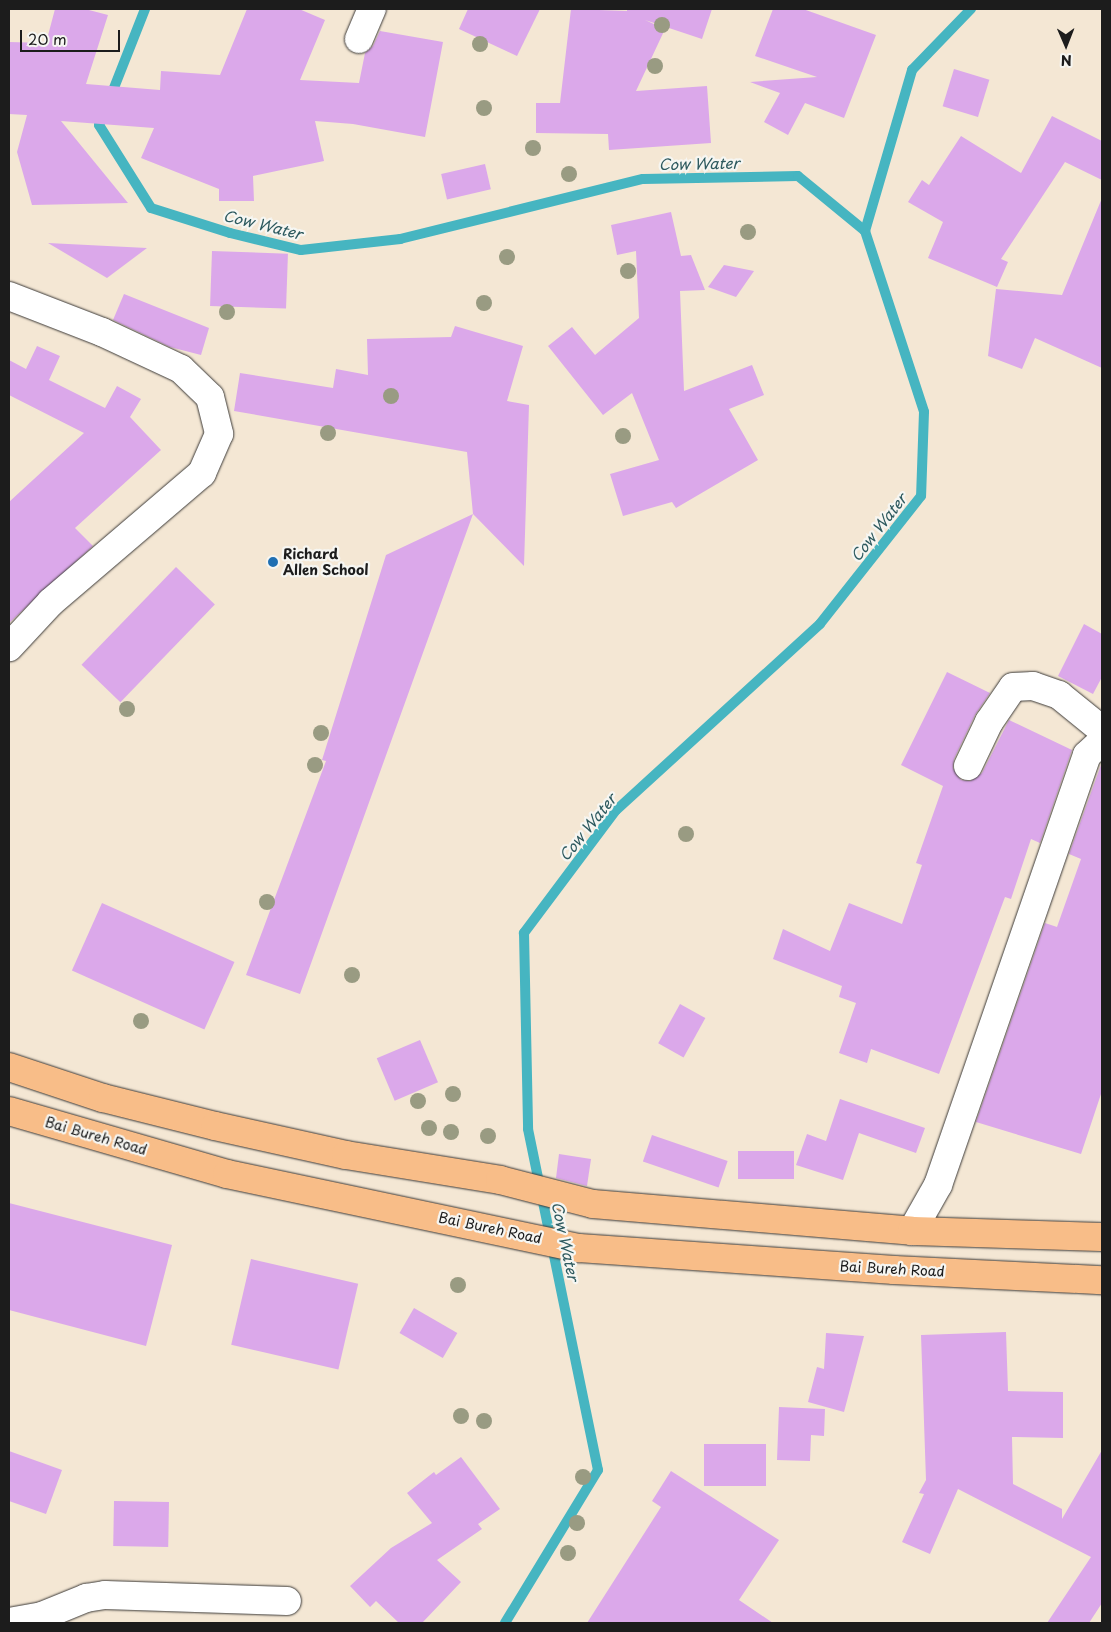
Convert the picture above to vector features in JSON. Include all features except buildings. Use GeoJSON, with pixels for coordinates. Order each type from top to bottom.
{"type":"FeatureCollection","features":[{"type":"Feature","properties":{"kind":"highway"},"geometry":{"type":"LineString","coordinates":[[9,1067],[103,1098],[215,1126],[346,1155],[500,1180],[593,1204],[912,1231],[1102,1237]]}},
{"type":"Feature","properties":{"kind":"highway","name":"Bai Bureh Road"},"geometry":{"type":"LineString","coordinates":[[9,1111],[227,1174],[489,1227],[579,1248],[894,1270],[1102,1280]]}},
{"type":"Feature","properties":{"kind":"street"},"geometry":{"type":"LineString","coordinates":[[359,39],[372,9]]}},
{"type":"Feature","properties":{"kind":"street"},"geometry":{"type":"LineString","coordinates":[[9,296],[102,332],[181,369],[210,397],[219,434],[202,473],[51,602],[9,647]]}},
{"type":"Feature","properties":{"kind":"street"},"geometry":{"type":"LineString","coordinates":[[968,766],[989,722],[1013,687],[1033,686],[1059,695],[1102,730]]}},
{"type":"Feature","properties":{"kind":"street"},"geometry":{"type":"LineString","coordinates":[[912,1231],[938,1185],[1095,748]]}},
{"type":"Feature","properties":{"kind":"street"},"geometry":{"type":"LineString","coordinates":[[9,1622],[42,1616],[86,1598],[105,1595],[287,1601]]}},
{"type":"Feature","properties":{"kind":"waterway","name":"Cow Water"},"geometry":{"type":"LineString","coordinates":[[110,98],[145,9]]}},
{"type":"Feature","properties":{"kind":"waterway"},"geometry":{"type":"LineString","coordinates":[[865,231],[912,70],[971,9]]}},
{"type":"Feature","properties":{"kind":"waterway","name":"Cow Water"},"geometry":{"type":"LineString","coordinates":[[104,112],[99,125],[151,208],[230,233],[301,250],[400,239],[643,179],[798,176],[865,231],[924,412],[921,496],[820,624],[616,810],[524,933],[528,1129],[598,1470],[505,1623]]}},
{"type":"Feature","properties":{"kind":"place","name":"Richard Allen School"},"geometry":{"type":"Point","coordinates":[273,562]}}]}
